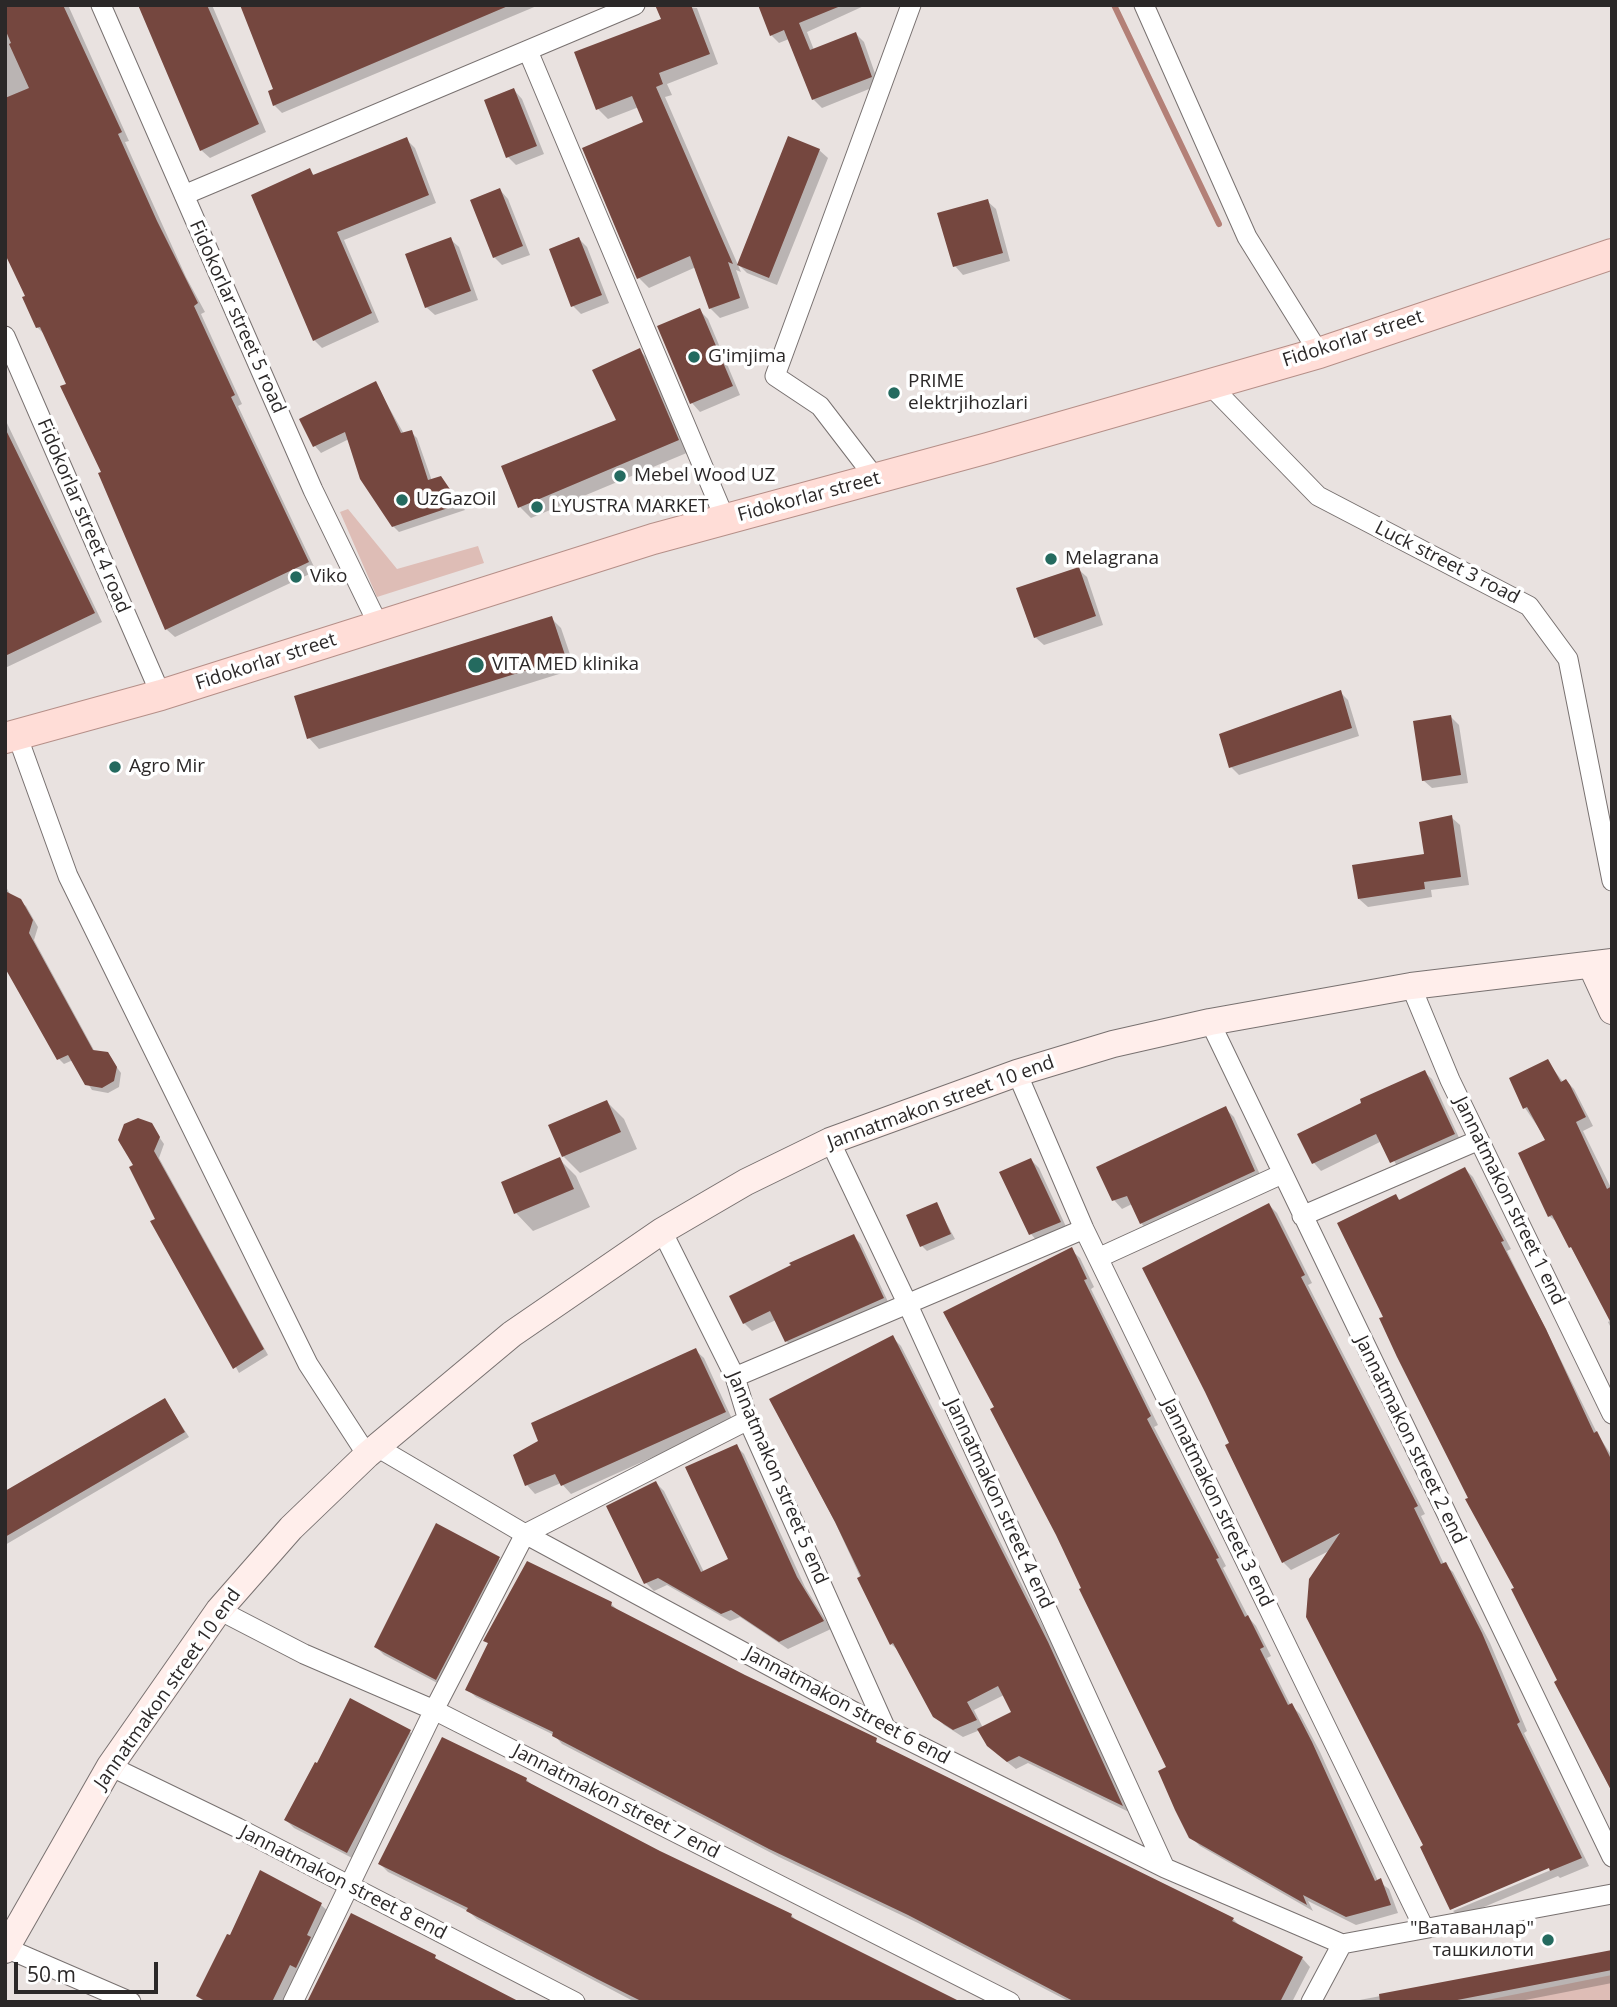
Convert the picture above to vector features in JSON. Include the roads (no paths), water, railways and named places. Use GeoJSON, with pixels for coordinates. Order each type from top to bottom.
{"type":"FeatureCollection","features":[{"type":"Feature","properties":{"kind":"main road","name":"Fidokorlar street"},"geometry":{"type":"LineString","coordinates":[[11,736],[161,695],[725,519],[876,479],[1319,353],[1612,254]]}},
{"type":"Feature","properties":{"kind":"street","name":"Fidokorlar street 5 road"},"geometry":{"type":"LineString","coordinates":[[101,5],[313,490],[379,626]]}},
{"type":"Feature","properties":{"kind":"street"},"geometry":{"type":"LineString","coordinates":[[184,195],[635,5]]}},
{"type":"Feature","properties":{"kind":"street"},"geometry":{"type":"LineString","coordinates":[[876,479],[820,407],[775,376],[911,5]]}},
{"type":"Feature","properties":{"kind":"street"},"geometry":{"type":"LineString","coordinates":[[1144,5],[1247,237],[1319,353]]}},
{"type":"Feature","properties":{"kind":"street"},"geometry":{"type":"LineString","coordinates":[[528,51],[725,519]]}},
{"type":"Feature","properties":{"kind":"street","name":"Fidokorlar street 4 road"},"geometry":{"type":"LineString","coordinates":[[5,336],[161,695]]}},
{"type":"Feature","properties":{"kind":"street","name":"Luck street 3 road"},"geometry":{"type":"LineString","coordinates":[[1209,384],[1318,496],[1530,606],[1568,659],[1612,881]]}},
{"type":"Feature","properties":{"kind":"street"},"geometry":{"type":"LineString","coordinates":[[11,736],[68,876],[308,1364],[372,1451]]}},
{"type":"Feature","properties":{"kind":"street"},"geometry":{"type":"LineString","coordinates":[[1601,963],[1612,1011]]}},
{"type":"Feature","properties":{"kind":"street","name":"Jannatmakon street 10 end"},"geometry":{"type":"LineString","coordinates":[[6,1949],[110,1766],[219,1610],[291,1528],[372,1451],[513,1334],[662,1231],[746,1182],[830,1141],[1017,1073],[1114,1044],[1210,1022],[1411,986],[1601,963]]}},
{"type":"Feature","properties":{"kind":"street","name":"Jannatmakon street 1 end"},"geometry":{"type":"LineString","coordinates":[[1411,986],[1479,1140],[1612,1414]]}},
{"type":"Feature","properties":{"kind":"street","name":"Jannatmakon street 2 end"},"geometry":{"type":"LineString","coordinates":[[1210,1022],[1612,1857]]}},
{"type":"Feature","properties":{"kind":"street","name":"Jannatmakon street 3 end"},"geometry":{"type":"LineString","coordinates":[[1017,1073],[1084,1229],[1424,1928]]}},
{"type":"Feature","properties":{"kind":"street"},"geometry":{"type":"LineString","coordinates":[[1302,1216],[1479,1140]]}},
{"type":"Feature","properties":{"kind":"street","name":"Jannatmakon street 4 end"},"geometry":{"type":"LineString","coordinates":[[830,1141],[1166,1868]]}},
{"type":"Feature","properties":{"kind":"street"},"geometry":{"type":"LineString","coordinates":[[1098,1258],[1282,1174]]}},
{"type":"Feature","properties":{"kind":"street"},"geometry":{"type":"LineString","coordinates":[[735,1377],[1084,1229]]}},
{"type":"Feature","properties":{"kind":"street","name":"Jannatmakon street 5 end"},"geometry":{"type":"LineString","coordinates":[[662,1231],[735,1377],[748,1420],[886,1729]]}},
{"type":"Feature","properties":{"kind":"street"},"geometry":{"type":"LineString","coordinates":[[293,2002],[434,1710],[525,1534],[748,1420]]}},
{"type":"Feature","properties":{"kind":"street","name":"Jannatmakon street 6 end"},"geometry":{"type":"LineString","coordinates":[[372,1451],[886,1729],[1166,1868],[1342,1944]]}},
{"type":"Feature","properties":{"kind":"street","name":"Jannatmakon street 7 end"},"geometry":{"type":"LineString","coordinates":[[219,1610],[304,1654],[434,1710],[1010,2002]]}},
{"type":"Feature","properties":{"kind":"street","name":"Jannatmakon street 8 end"},"geometry":{"type":"LineString","coordinates":[[110,1766],[238,1828],[575,2002]]}},
{"type":"Feature","properties":{"kind":"street"},"geometry":{"type":"LineString","coordinates":[[1311,2002],[1342,1944],[1612,1894]]}},
{"type":"Feature","properties":{"kind":"street"},"geometry":{"type":"LineString","coordinates":[[6,1949],[131,2002]]}},
{"type":"Feature","properties":{"kind":"waterway"},"geometry":{"type":"LineString","coordinates":[[1114,5],[1219,224]]}},
{"type":"Feature","properties":{"kind":"place","name":"G'imjima"},"geometry":{"type":"Point","coordinates":[694,357]}},
{"type":"Feature","properties":{"kind":"place","name":"PRIME elektrjihozlari"},"geometry":{"type":"Point","coordinates":[894,393]}},
{"type":"Feature","properties":{"kind":"place","name":"Mebel Wood UZ"},"geometry":{"type":"Point","coordinates":[620,476]}},
{"type":"Feature","properties":{"kind":"place","name":"UzGazOil"},"geometry":{"type":"Point","coordinates":[402,500]}},
{"type":"Feature","properties":{"kind":"place","name":"LYUSTRA MARKET"},"geometry":{"type":"Point","coordinates":[537,507]}},
{"type":"Feature","properties":{"kind":"place","name":"Melagrana"},"geometry":{"type":"Point","coordinates":[1051,559]}},
{"type":"Feature","properties":{"kind":"place","name":"Viko"},"geometry":{"type":"Point","coordinates":[296,577]}},
{"type":"Feature","properties":{"kind":"place","name":"VITA MED klinika"},"geometry":{"type":"Point","coordinates":[476,665]}},
{"type":"Feature","properties":{"kind":"place","name":"Agro Mir"},"geometry":{"type":"Point","coordinates":[115,767]}},
{"type":"Feature","properties":{"kind":"place","name":"\"Ватаванлар\" ташкилоти"},"geometry":{"type":"Point","coordinates":[1548,1940]}}]}
